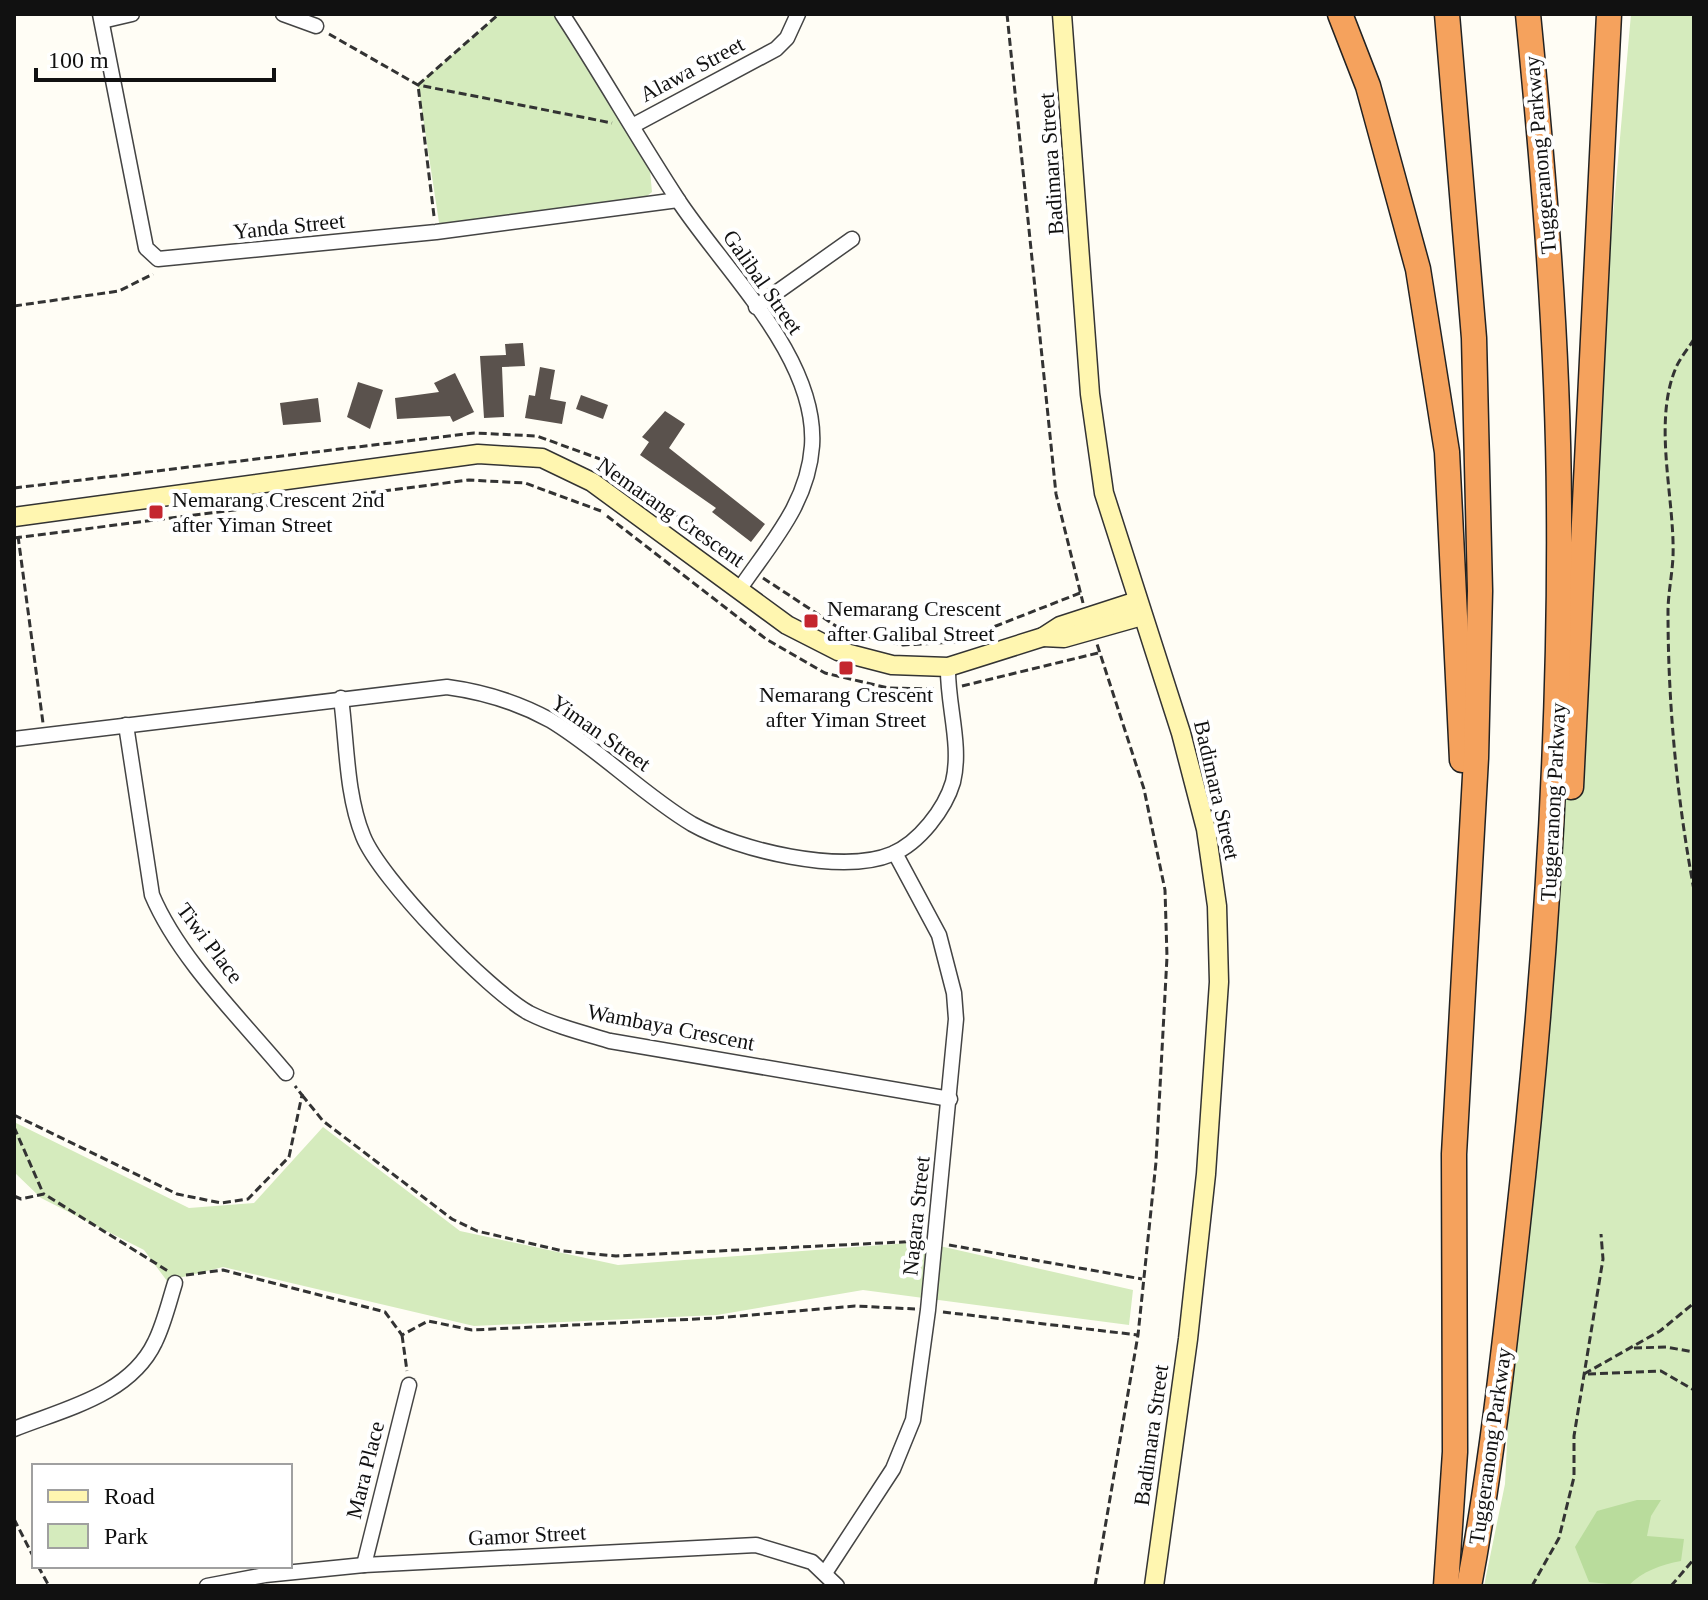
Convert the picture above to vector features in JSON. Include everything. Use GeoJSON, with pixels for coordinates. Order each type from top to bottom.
{"type":"FeatureCollection","features":[{"type":"Feature","properties":{"kind":"highway"},"geometry":{"type":"LineString","coordinates":[[1340,14],[1368,86],[1418,269],[1447,452],[1462,793],[1470,870]]}},
{"type":"Feature","properties":{"kind":"highway","name":"Tuggeranong Parkway"},"geometry":{"type":"LineString","coordinates":[[1446,1586],[1455,1467],[1455,1140],[1479,673],[1479,493],[1472,307],[1447,14]]}},
{"type":"Feature","properties":{"kind":"highway","name":"Tuggeranong Parkway"},"geometry":{"type":"LineString","coordinates":[[1469,1586],[1496,1416],[1545,958],[1558,705],[1559,503],[1551,286],[1528,14]]}},
{"type":"Feature","properties":{"kind":"highway"},"geometry":{"type":"LineString","coordinates":[[1545,958],[1561,911],[1570,795],[1609,14]]}},
{"type":"Feature","properties":{"kind":"main road","name":"Badimara Street"},"geometry":{"type":"LineString","coordinates":[[1062,14],[1090,394],[1104,493],[1181,733],[1206,829],[1217,906],[1219,982],[1202,1219],[1154,1586]]}},
{"type":"Feature","properties":{"kind":"main road","name":"Nemarang Crescent"},"geometry":{"type":"LineString","coordinates":[[15,517],[478,454],[542,458],[592,482],[787,625],[838,651],[892,665],[948,667],[1043,637],[1064,638],[1139,608]]}},
{"type":"Feature","properties":{"kind":"street"},"geometry":{"type":"LineString","coordinates":[[132,14],[101,18],[146,248],[158,259]]}},
{"type":"Feature","properties":{"kind":"street"},"geometry":{"type":"LineString","coordinates":[[283,14],[316,26]]}},
{"type":"Feature","properties":{"kind":"street","name":"Galibal Street"},"geometry":{"type":"LineString","coordinates":[[562,14],[678,200],[756,307],[804,387],[810,408],[812,446],[803,489],[794,514],[739,590]]}},
{"type":"Feature","properties":{"kind":"street","name":"Alawa Street"},"geometry":{"type":"LineString","coordinates":[[634,125],[776,49],[787,38],[798,14]]}},
{"type":"Feature","properties":{"kind":"street","name":"Yanda Street"},"geometry":{"type":"LineString","coordinates":[[158,259],[436,232],[678,200]]}},
{"type":"Feature","properties":{"kind":"street"},"geometry":{"type":"LineString","coordinates":[[756,307],[852,239]]}},
{"type":"Feature","properties":{"kind":"street"},"geometry":{"type":"LineString","coordinates":[[895,853],[934,817],[953,780],[956,754],[948,667]]}},
{"type":"Feature","properties":{"kind":"street","name":"Yiman Street"},"geometry":{"type":"LineString","coordinates":[[14,739],[434,686],[488,694],[553,722],[671,810],[712,834],[770,852],[816,859],[862,861],[895,853]]}},
{"type":"Feature","properties":{"kind":"street","name":"Wambaya Crescent"},"geometry":{"type":"LineString","coordinates":[[341,698],[353,801],[371,852],[469,965],[527,1011],[556,1025],[610,1041],[950,1099]]}},
{"type":"Feature","properties":{"kind":"street","name":"Tiwi Place"},"geometry":{"type":"LineString","coordinates":[[126,725],[152,895],[160,915],[183,949],[286,1073]]}},
{"type":"Feature","properties":{"kind":"street","name":"Nagara Street"},"geometry":{"type":"LineString","coordinates":[[825,1573],[893,1469],[913,1420],[950,1099],[956,1019],[949,968],[939,935],[895,853]]}},
{"type":"Feature","properties":{"kind":"street"},"geometry":{"type":"LineString","coordinates":[[14,1429],[106,1392],[125,1380],[155,1344],[175,1283]]}},
{"type":"Feature","properties":{"kind":"street","name":"Mara Place"},"geometry":{"type":"LineString","coordinates":[[364,1565],[409,1385]]}},
{"type":"Feature","properties":{"kind":"street","name":"Gamor Street"},"geometry":{"type":"LineString","coordinates":[[207,1586],[265,1575],[364,1565],[756,1545],[799,1556],[825,1573],[837,1586]]}},
{"type":"Feature","properties":{"kind":"path"},"geometry":{"type":"LineString","coordinates":[[418,85],[499,14]]}},
{"type":"Feature","properties":{"kind":"path"},"geometry":{"type":"LineString","coordinates":[[14,488],[474,433],[537,436],[600,459],[842,630],[903,645],[955,642],[1080,593],[1056,494],[1007,14]]}},
{"type":"Feature","properties":{"kind":"path"},"geometry":{"type":"LineString","coordinates":[[316,26],[418,85],[594,121],[634,125]]}},
{"type":"Feature","properties":{"kind":"path"},"geometry":{"type":"LineString","coordinates":[[418,85],[436,232]]}},
{"type":"Feature","properties":{"kind":"path"},"geometry":{"type":"LineString","coordinates":[[14,306],[119,291],[153,274],[158,259]]}},
{"type":"Feature","properties":{"kind":"path"},"geometry":{"type":"LineString","coordinates":[[1694,339],[1675,369],[1668,396],[1667,432],[1673,555],[1668,610],[1672,701],[1682,825],[1694,890]]}},
{"type":"Feature","properties":{"kind":"path"},"geometry":{"type":"LineString","coordinates":[[16,538],[469,480]]}},
{"type":"Feature","properties":{"kind":"path"},"geometry":{"type":"LineString","coordinates":[[15,517],[44,735]]}},
{"type":"Feature","properties":{"kind":"path"},"geometry":{"type":"LineString","coordinates":[[1095,1586],[1138,1335],[1157,1146],[1167,957],[1165,890],[1144,789],[1099,653]]}},
{"type":"Feature","properties":{"kind":"path"},"geometry":{"type":"LineString","coordinates":[[286,1073],[323,1121],[452,1219],[477,1231],[563,1251],[616,1256],[922,1241],[1142,1279]]}},
{"type":"Feature","properties":{"kind":"path"},"geometry":{"type":"LineString","coordinates":[[14,1115],[177,1194],[221,1203],[248,1199],[289,1157],[302,1095]]}},
{"type":"Feature","properties":{"kind":"path"},"geometry":{"type":"LineString","coordinates":[[14,1127],[44,1194]]}},
{"type":"Feature","properties":{"kind":"path"},"geometry":{"type":"LineString","coordinates":[[14,1196],[44,1194],[142,1251],[168,1271],[175,1283],[186,1275],[223,1270],[385,1312],[402,1335],[409,1385]]}},
{"type":"Feature","properties":{"kind":"path"},"geometry":{"type":"LineString","coordinates":[[1532,1586],[1559,1538],[1574,1477],[1574,1436],[1603,1259],[1601,1234]]}},
{"type":"Feature","properties":{"kind":"path"},"geometry":{"type":"LineString","coordinates":[[1584,1374],[1660,1331],[1694,1303]]}},
{"type":"Feature","properties":{"kind":"path"},"geometry":{"type":"LineString","coordinates":[[402,1335],[428,1321],[472,1330],[716,1318],[855,1306],[928,1310],[1138,1335]]}},
{"type":"Feature","properties":{"kind":"path"},"geometry":{"type":"LineString","coordinates":[[1630,1348],[1666,1347],[1694,1352]]}},
{"type":"Feature","properties":{"kind":"path"},"geometry":{"type":"LineString","coordinates":[[1584,1374],[1661,1371],[1694,1390]]}},
{"type":"Feature","properties":{"kind":"path"},"geometry":{"type":"LineString","coordinates":[[14,1519],[32,1554]]}},
{"type":"Feature","properties":{"kind":"path"},"geometry":{"type":"LineString","coordinates":[[1671,1586],[1694,1559]]}},
{"type":"Feature","properties":{"kind":"path"},"geometry":{"type":"LineString","coordinates":[[39,1568],[49,1586]]}},
{"type":"Feature","properties":{"kind":"green space"},"geometry":{"type":"Polygon","coordinates":[[[499,14],[560,14],[650,170],[652,192],[641,201],[440,229],[418,85],[499,14]]]}},
{"type":"Feature","properties":{"kind":"green space"},"geometry":{"type":"Polygon","coordinates":[[[1631,14],[1694,14],[1694,1586],[1484,1586],[1505,1484],[1511,1364],[1631,14]]]}},
{"type":"Feature","properties":{"kind":"green space"},"geometry":{"type":"Polygon","coordinates":[[[14,1122],[189,1208],[254,1203],[323,1127],[460,1231],[618,1265],[922,1242],[1133,1290],[1129,1325],[863,1290],[717,1315],[474,1326],[223,1267],[167,1281],[144,1250],[41,1198],[14,1172],[14,1122]]]}},
{"type":"Feature","properties":{"kind":"green space"},"geometry":{"type":"Polygon","coordinates":[[[1637,1500],[1661,1500],[1651,1516],[1647,1536],[1684,1539],[1681,1561],[1652,1569],[1628,1586],[1589,1582],[1575,1547],[1597,1511],[1637,1500]]]}},
{"type":"Feature","properties":{"kind":"building"},"geometry":{"type":"Polygon","coordinates":[[[523,343],[525,366],[502,367],[504,417],[484,418],[480,356],[506,355],[505,344],[523,343]]]}},
{"type":"Feature","properties":{"kind":"building"},"geometry":{"type":"Polygon","coordinates":[[[540,367],[555,370],[550,399],[566,402],[562,424],[525,418],[529,395],[535,396],[540,367]]]}},
{"type":"Feature","properties":{"kind":"building"},"geometry":{"type":"Polygon","coordinates":[[[455,373],[474,412],[453,422],[450,416],[397,419],[395,398],[439,392],[434,383],[455,373]]]}},
{"type":"Feature","properties":{"kind":"building"},"geometry":{"type":"Polygon","coordinates":[[[358,382],[383,390],[370,429],[347,417],[358,382]]]}},
{"type":"Feature","properties":{"kind":"building"},"geometry":{"type":"Polygon","coordinates":[[[581,395],[608,405],[603,419],[576,409],[581,395]]]}},
{"type":"Feature","properties":{"kind":"building"},"geometry":{"type":"Polygon","coordinates":[[[318,398],[321,422],[283,425],[280,403],[318,398]]]}},
{"type":"Feature","properties":{"kind":"building"},"geometry":{"type":"Polygon","coordinates":[[[665,411],[685,424],[669,448],[765,524],[751,542],[712,512],[716,508],[640,455],[649,442],[642,437],[665,411]]]}},
{"type":"Feature","properties":{"kind":"place","name":"Nemarang Crescent 2nd after Yiman Street"},"geometry":{"type":"Point","coordinates":[156,512]}},
{"type":"Feature","properties":{"kind":"place","name":"Nemarang Crescent after Galibal Street"},"geometry":{"type":"Point","coordinates":[811,621]}},
{"type":"Feature","properties":{"kind":"place","name":"Nemarang Crescent after Yiman Street"},"geometry":{"type":"Point","coordinates":[846,668]}}]}
